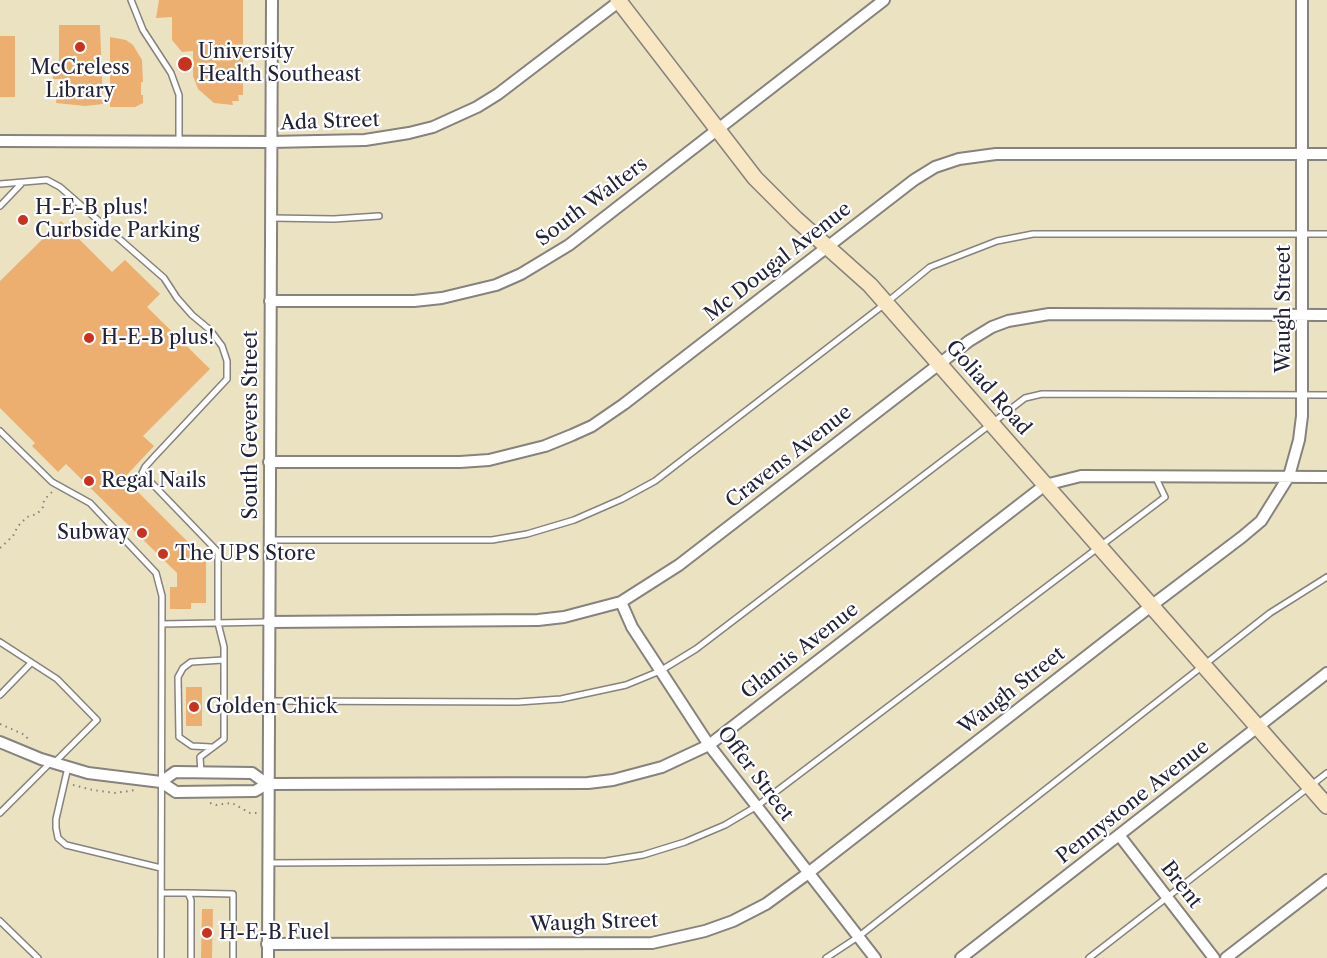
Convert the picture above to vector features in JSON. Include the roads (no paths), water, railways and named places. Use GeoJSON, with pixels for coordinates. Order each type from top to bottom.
{"type":"FeatureCollection","features":[{"type":"Feature","properties":{"kind":"main road","name":"Goliad Road"},"geometry":{"type":"LineString","coordinates":[[619,1],[717,129],[771,195],[848,263],[886,303],[1327,806]]}},
{"type":"Feature","properties":{"kind":"street","name":"South Gevers Street"},"geometry":{"type":"LineString","coordinates":[[268,958],[272,0]]}},
{"type":"Feature","properties":{"kind":"street","name":"South Walters"},"geometry":{"type":"LineString","coordinates":[[270,301],[414,301],[460,295],[496,285],[530,270],[561,250],[884,0]]}},
{"type":"Feature","properties":{"kind":"street","name":"Waugh Street"},"geometry":{"type":"LineString","coordinates":[[267,944],[652,942],[705,931],[733,921],[766,904],[1261,521],[1290,476],[1299,440],[1303,396],[1302,0]]}},
{"type":"Feature","properties":{"kind":"street","name":"Ada Street"},"geometry":{"type":"LineString","coordinates":[[0,141],[272,142],[390,137],[433,127],[456,118],[498,94],[619,1]]}},
{"type":"Feature","properties":{"kind":"street","name":"Mc Dougal Avenue"},"geometry":{"type":"LineString","coordinates":[[269,462],[460,462],[508,456],[545,446],[592,426],[624,404],[924,173],[959,159],[996,154],[1327,154]]}},
{"type":"Feature","properties":{"kind":"street","name":"Cravens Avenue"},"geometry":{"type":"LineString","coordinates":[[268,622],[538,620],[564,617],[621,602],[679,565],[980,333],[1008,321],[1030,316],[1327,315]]}},
{"type":"Feature","properties":{"kind":"street","name":"Glamis Avenue"},"geometry":{"type":"LineString","coordinates":[[267,784],[604,781],[638,775],[662,767],[709,745],[1045,485],[1081,476],[1327,477]]}},
{"type":"Feature","properties":{"kind":"street","name":"Offer Street"},"geometry":{"type":"LineString","coordinates":[[621,602],[632,627],[709,745],[875,958]]}},
{"type":"Feature","properties":{"kind":"street","name":"Pennystone Avenue"},"geometry":{"type":"LineString","coordinates":[[961,958],[1327,674]]}},
{"type":"Feature","properties":{"kind":"street"},"geometry":{"type":"LineString","coordinates":[[0,742],[53,763],[88,773],[161,782],[176,792],[255,791],[267,784],[252,773],[175,772],[161,782]]}},
{"type":"Feature","properties":{"kind":"street","name":"Brent"},"geometry":{"type":"LineString","coordinates":[[1119,835],[1214,958]]}},
{"type":"Feature","properties":{"kind":"street"},"geometry":{"type":"LineString","coordinates":[[1226,958],[1327,880]]}},
{"type":"Feature","properties":{"kind":"lane"},"geometry":{"type":"LineString","coordinates":[[131,0],[143,30],[171,73],[179,95],[179,142]]}},
{"type":"Feature","properties":{"kind":"lane"},"geometry":{"type":"LineString","coordinates":[[0,184],[47,180],[60,188],[164,278],[177,298],[210,330],[222,346],[227,362],[226,379],[154,456],[142,473],[218,552],[218,623],[224,646],[224,739],[200,757],[201,773]]}},
{"type":"Feature","properties":{"kind":"lane"},"geometry":{"type":"LineString","coordinates":[[0,206],[21,184]]}},
{"type":"Feature","properties":{"kind":"lane"},"geometry":{"type":"LineString","coordinates":[[271,218],[334,219],[379,216]]}},
{"type":"Feature","properties":{"kind":"lane"},"geometry":{"type":"LineString","coordinates":[[268,540],[492,540],[527,534],[574,520],[622,499],[655,481],[930,267],[997,241],[1033,234],[1327,234]]}},
{"type":"Feature","properties":{"kind":"lane"},"geometry":{"type":"LineString","coordinates":[[268,701],[518,702],[561,699],[626,685],[660,671],[696,649],[1025,398],[1042,394],[1327,395]]}},
{"type":"Feature","properties":{"kind":"lane"},"geometry":{"type":"LineString","coordinates":[[0,431],[52,482],[90,503],[156,573],[162,596],[161,958]]}},
{"type":"Feature","properties":{"kind":"lane"},"geometry":{"type":"LineString","coordinates":[[267,863],[606,861],[643,855],[685,842],[725,825],[757,806],[1165,497],[1155,476]]}},
{"type":"Feature","properties":{"kind":"lane"},"geometry":{"type":"LineString","coordinates":[[826,958],[858,937],[1270,613],[1327,577]]}},
{"type":"Feature","properties":{"kind":"lane"},"geometry":{"type":"LineString","coordinates":[[162,624],[268,622]]}},
{"type":"Feature","properties":{"kind":"lane"},"geometry":{"type":"LineString","coordinates":[[0,642],[57,680],[97,720],[0,813]]}},
{"type":"Feature","properties":{"kind":"lane"},"geometry":{"type":"LineString","coordinates":[[0,653],[6,647]]}},
{"type":"Feature","properties":{"kind":"lane"},"geometry":{"type":"LineString","coordinates":[[211,747],[192,746],[179,737],[178,676],[190,662],[223,660]]}},
{"type":"Feature","properties":{"kind":"lane"},"geometry":{"type":"LineString","coordinates":[[0,695],[31,663]]}},
{"type":"Feature","properties":{"kind":"lane"},"geometry":{"type":"LineString","coordinates":[[68,767],[56,828],[58,838],[66,845],[161,868]]}},
{"type":"Feature","properties":{"kind":"lane"},"geometry":{"type":"LineString","coordinates":[[1089,958],[1327,773]]}},
{"type":"Feature","properties":{"kind":"lane"},"geometry":{"type":"LineString","coordinates":[[161,893],[233,894],[233,958]]}},
{"type":"Feature","properties":{"kind":"lane"},"geometry":{"type":"LineString","coordinates":[[188,893],[191,958]]}},
{"type":"Feature","properties":{"kind":"lane"},"geometry":{"type":"LineString","coordinates":[[0,921],[38,958]]}},
{"type":"Feature","properties":{"kind":"place","name":"McCreless Library"},"geometry":{"type":"Point","coordinates":[80,47]}},
{"type":"Feature","properties":{"kind":"place","name":"University Health Southeast"},"geometry":{"type":"Point","coordinates":[185,64]}},
{"type":"Feature","properties":{"kind":"place","name":"H-E-B plus! Curbside Parking"},"geometry":{"type":"Point","coordinates":[23,220]}},
{"type":"Feature","properties":{"kind":"place","name":"H-E-B plus!"},"geometry":{"type":"Point","coordinates":[89,338]}},
{"type":"Feature","properties":{"kind":"place","name":"Regal Nails"},"geometry":{"type":"Point","coordinates":[89,481]}},
{"type":"Feature","properties":{"kind":"place","name":"Subway"},"geometry":{"type":"Point","coordinates":[142,533]}},
{"type":"Feature","properties":{"kind":"place","name":"The UPS Store"},"geometry":{"type":"Point","coordinates":[163,554]}},
{"type":"Feature","properties":{"kind":"place","name":"Golden Chick"},"geometry":{"type":"Point","coordinates":[194,707]}},
{"type":"Feature","properties":{"kind":"place","name":"H-E-B Fuel"},"geometry":{"type":"Point","coordinates":[207,933]}}]}
